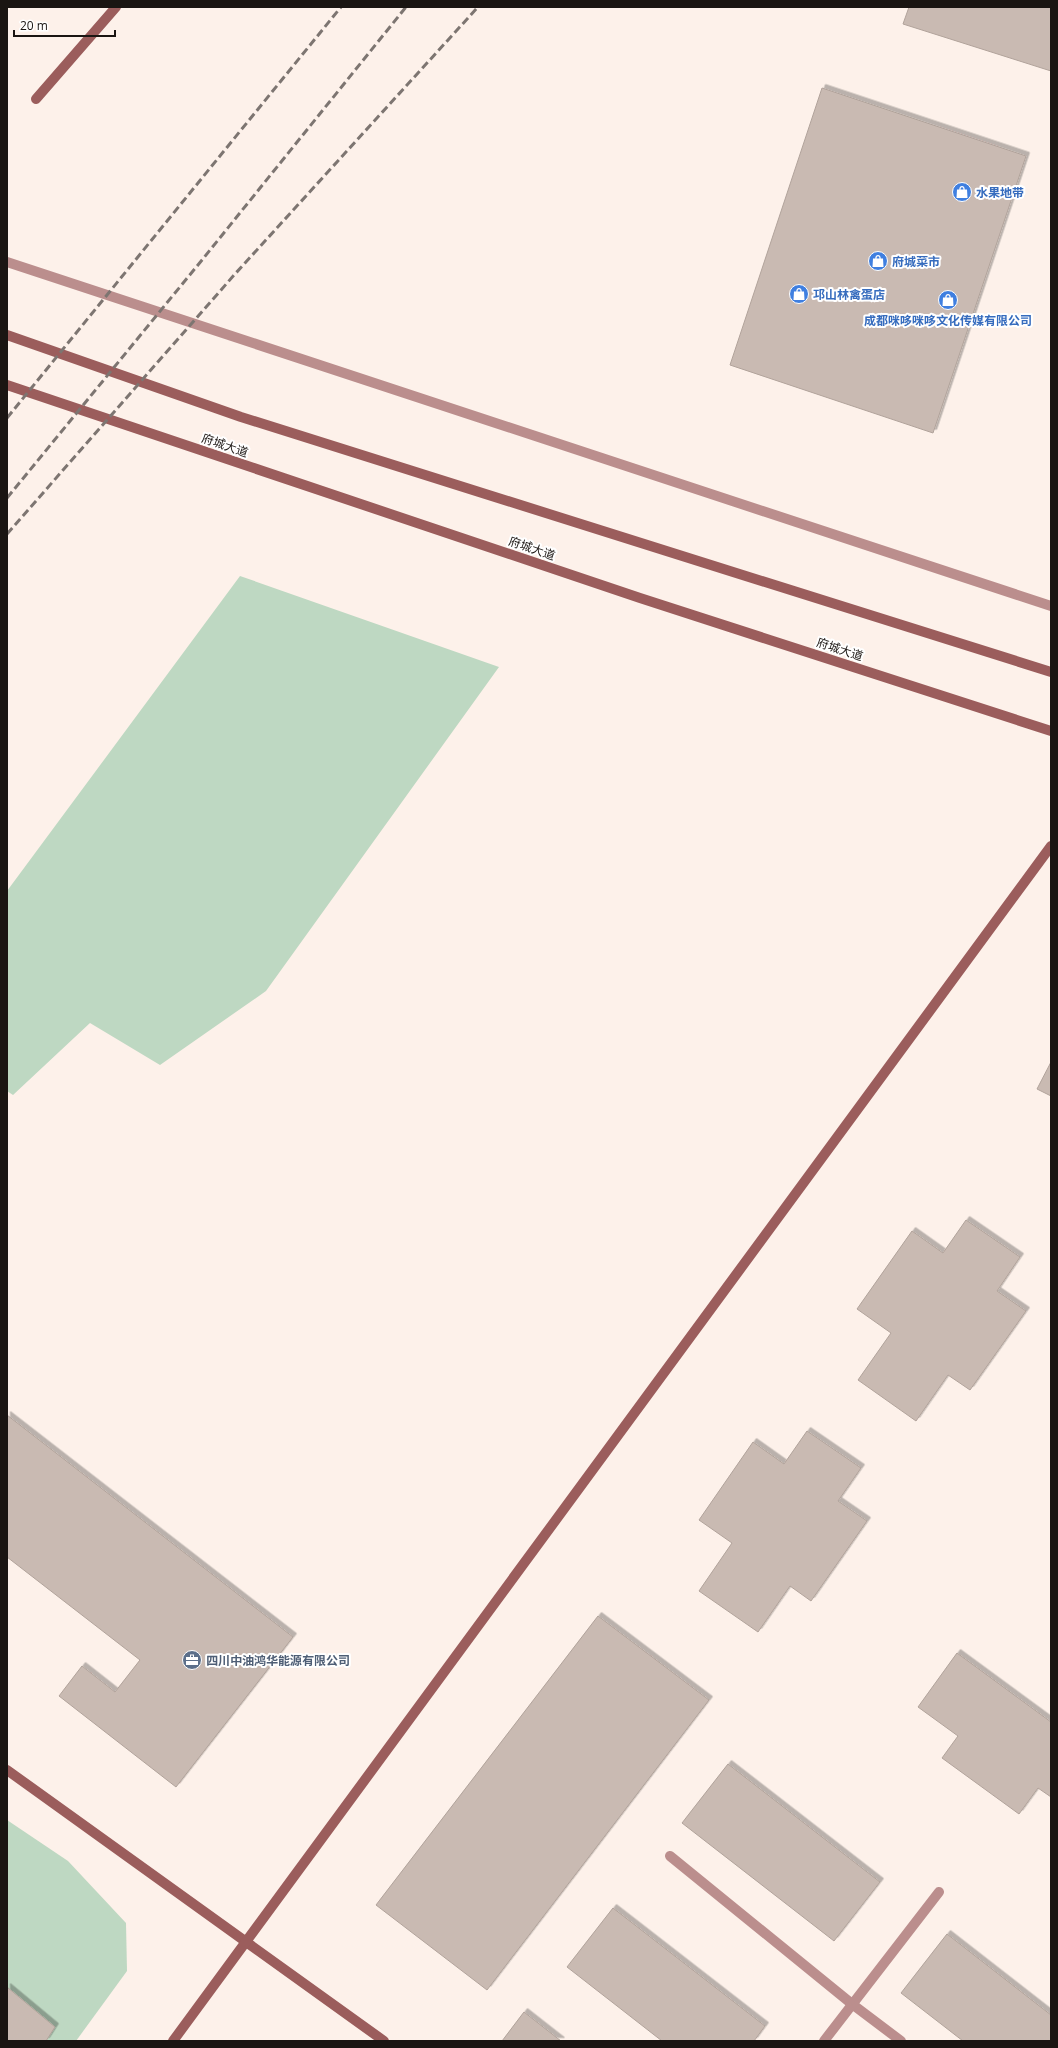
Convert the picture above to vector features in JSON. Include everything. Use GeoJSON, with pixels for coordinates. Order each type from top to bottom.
{"type":"FeatureCollection","features":[{"type":"Feature","properties":{"kind":"main road"},"geometry":{"type":"LineString","coordinates":[[36,99],[116,7]]}},
{"type":"Feature","properties":{"kind":"main road"},"geometry":{"type":"LineString","coordinates":[[7,335],[241,416],[1051,672]]}},
{"type":"Feature","properties":{"kind":"main road","name":"府城大道"},"geometry":{"type":"LineString","coordinates":[[7,385],[640,598],[1051,731]]}},
{"type":"Feature","properties":{"kind":"main road"},"geometry":{"type":"LineString","coordinates":[[173,2041],[1051,846]]}},
{"type":"Feature","properties":{"kind":"main road"},"geometry":{"type":"LineString","coordinates":[[7,1770],[247,1941],[384,2041]]}},
{"type":"Feature","properties":{"kind":"street"},"geometry":{"type":"LineString","coordinates":[[7,262],[1051,606]]}},
{"type":"Feature","properties":{"kind":"street"},"geometry":{"type":"LineString","coordinates":[[670,1856],[852,2004],[901,2041]]}},
{"type":"Feature","properties":{"kind":"street"},"geometry":{"type":"LineString","coordinates":[[824,2041],[939,1892]]}},
{"type":"Feature","properties":{"kind":"green space"},"geometry":{"type":"Polygon","coordinates":[[[240,576],[499,667],[266,991],[160,1065],[90,1023],[13,1095],[7,1091],[7,891],[240,576]]]}},
{"type":"Feature","properties":{"kind":"green space"},"geometry":{"type":"Polygon","coordinates":[[[7,1820],[68,1861],[126,1923],[127,1971],[76,2041],[7,2041],[7,1820]]]}},
{"type":"Feature","properties":{"kind":"building"},"geometry":{"type":"Polygon","coordinates":[[[909,7],[1051,7],[1051,71],[903,24],[909,7]]]}},
{"type":"Feature","properties":{"kind":"building","name":"府城菜市"},"geometry":{"type":"Polygon","coordinates":[[[822,88],[1026,156],[933,433],[730,365],[822,88]]]}},
{"type":"Feature","properties":{"kind":"building"},"geometry":{"type":"Polygon","coordinates":[[[1051,1062],[1051,1096],[1037,1089],[1051,1062]]]}},
{"type":"Feature","properties":{"kind":"building"},"geometry":{"type":"Polygon","coordinates":[[[966,1220],[1020,1257],[997,1291],[1026,1311],[970,1390],[948,1375],[916,1421],[858,1380],[891,1333],[857,1309],[912,1231],[943,1253],[966,1220]]]}},
{"type":"Feature","properties":{"kind":"building"},"geometry":{"type":"Polygon","coordinates":[[[7,1415],[293,1637],[176,1787],[59,1696],[82,1666],[115,1692],[140,1660],[7,1557],[7,1415]]]}},
{"type":"Feature","properties":{"kind":"building"},"geometry":{"type":"Polygon","coordinates":[[[807,1431],[861,1468],[838,1501],[867,1521],[811,1601],[790,1586],[758,1632],[699,1591],[732,1543],[699,1520],[753,1442],[784,1464],[807,1431]]]}},
{"type":"Feature","properties":{"kind":"building"},"geometry":{"type":"Polygon","coordinates":[[[598,1616],[709,1700],[487,1990],[376,1905],[598,1616]]]}},
{"type":"Feature","properties":{"kind":"building"},"geometry":{"type":"Polygon","coordinates":[[[957,1653],[1051,1722],[1051,1797],[1038,1788],[1019,1814],[942,1758],[958,1736],[918,1707],[957,1653]]]}},
{"type":"Feature","properties":{"kind":"building"},"geometry":{"type":"Polygon","coordinates":[[[728,1764],[880,1882],[834,1941],[682,1823],[728,1764]]]}},
{"type":"Feature","properties":{"kind":"building"},"geometry":{"type":"Polygon","coordinates":[[[613,1908],[765,2026],[754,2041],[662,2041],[567,1967],[613,1908]]]}},
{"type":"Feature","properties":{"kind":"building"},"geometry":{"type":"Polygon","coordinates":[[[947,1934],[1051,2015],[1051,2041],[963,2041],[901,1993],[947,1934]]]}},
{"type":"Feature","properties":{"kind":"building"},"geometry":{"type":"Polygon","coordinates":[[[7,1987],[55,2027],[46,2041],[7,2041],[7,1987]]]}},
{"type":"Feature","properties":{"kind":"building"},"geometry":{"type":"Polygon","coordinates":[[[524,2012],[561,2041],[502,2041],[524,2012]]]}},
{"type":"Feature","properties":{"kind":"railway"},"geometry":{"type":"LineString","coordinates":[[7,418],[341,7]]}},
{"type":"Feature","properties":{"kind":"railway"},"geometry":{"type":"LineString","coordinates":[[7,498],[202,260],[406,7]]}},
{"type":"Feature","properties":{"kind":"railway"},"geometry":{"type":"LineString","coordinates":[[7,534],[235,274],[478,7]]}},
{"type":"Feature","properties":{"kind":"place","name":"水果地带"},"geometry":{"type":"Point","coordinates":[962,192]}},
{"type":"Feature","properties":{"kind":"place","name":"府城菜市"},"geometry":{"type":"Point","coordinates":[878,261]}},
{"type":"Feature","properties":{"kind":"place","name":"邛山林禽蛋店"},"geometry":{"type":"Point","coordinates":[799,294]}},
{"type":"Feature","properties":{"kind":"place","name":"成都咪哆咪哆文化传媒有限公司"},"geometry":{"type":"Point","coordinates":[948,300]}},
{"type":"Feature","properties":{"kind":"place","name":"四川中油鸿华能源有限公司"},"geometry":{"type":"Point","coordinates":[192,1660]}}]}
